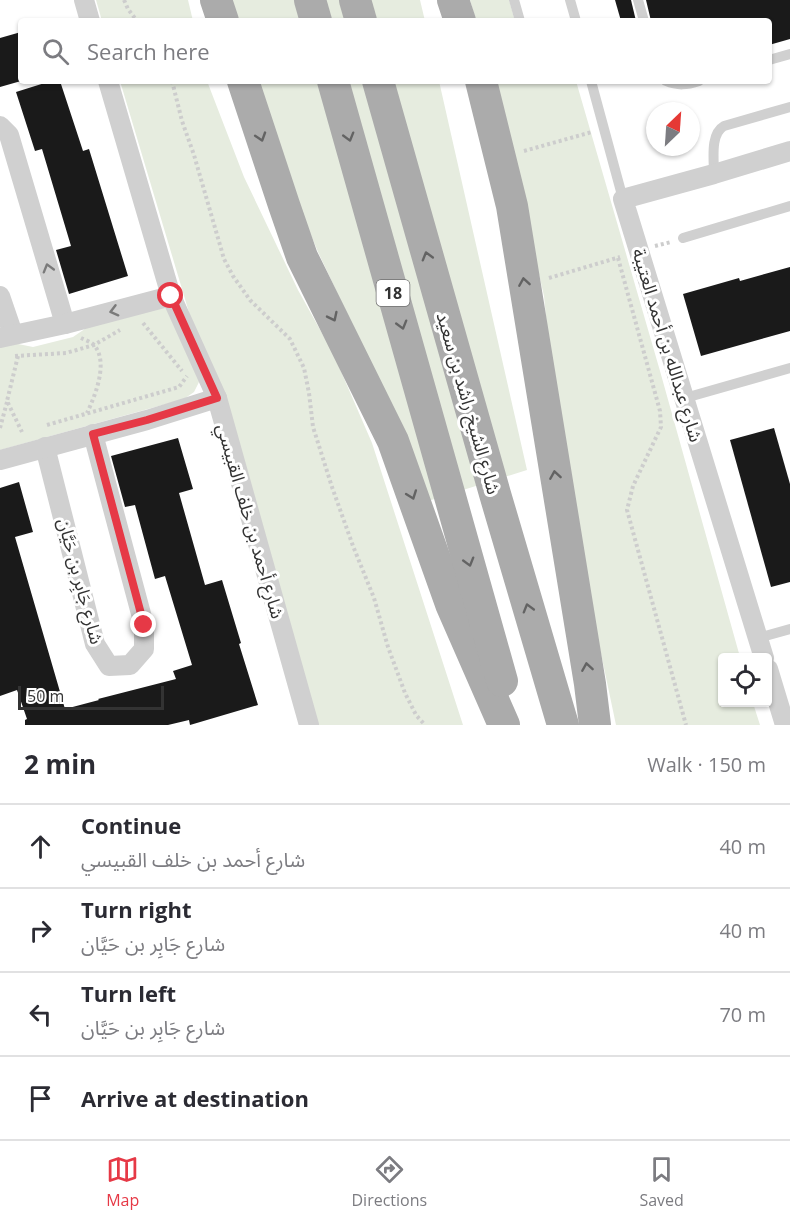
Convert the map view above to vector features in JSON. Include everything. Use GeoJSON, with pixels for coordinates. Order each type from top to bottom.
{"type":"FeatureCollection","features":[{"type":"Feature","properties":{"kind":"main road"},"geometry":{"type":"LineString","coordinates":[[216,0],[222,18]]}},
{"type":"Feature","properties":{"kind":"main road"},"geometry":{"type":"LineString","coordinates":[[310,0],[315,18]]}},
{"type":"Feature","properties":{"kind":"main road"},"geometry":{"type":"LineString","coordinates":[[355,0],[360,18]]}},
{"type":"Feature","properties":{"kind":"main road"},"geometry":{"type":"LineString","coordinates":[[453,0],[459,18]]}},
{"type":"Feature","properties":{"kind":"main road"},"geometry":{"type":"LineString","coordinates":[[244,84],[302,257],[393,441],[451,604],[504,725]]}},
{"type":"Feature","properties":{"kind":"main road","name":"18"},"geometry":{"type":"LineString","coordinates":[[334,84],[514,725]]}},
{"type":"Feature","properties":{"kind":"main road","name":"شارع الشيخ راشد بن سعيد"},"geometry":{"type":"LineString","coordinates":[[379,84],[562,725]]}},
{"type":"Feature","properties":{"kind":"main road"},"geometry":{"type":"LineString","coordinates":[[482,84],[512,206],[595,725]]}},
{"type":"Feature","properties":{"kind":"street"},"geometry":{"type":"LineString","coordinates":[[84,0],[89,18]]}},
{"type":"Feature","properties":{"kind":"street","name":"شارع أحمد بن خلف القبيسي"},"geometry":{"type":"LineString","coordinates":[[109,84],[171,296],[217,398],[309,725]]}},
{"type":"Feature","properties":{"kind":"street"},"geometry":{"type":"LineString","coordinates":[[0,126],[9,135],[64,324]]}},
{"type":"Feature","properties":{"kind":"street"},"geometry":{"type":"LineString","coordinates":[[623,199],[790,151]]}},
{"type":"Feature","properties":{"kind":"street","name":"شارع عبدالله بن أحمد العتيبة"},"geometry":{"type":"LineString","coordinates":[[623,199],[763,653]]}},
{"type":"Feature","properties":{"kind":"street"},"geometry":{"type":"LineString","coordinates":[[0,296],[6,336],[64,324],[171,296]]}},
{"type":"Feature","properties":{"kind":"street"},"geometry":{"type":"LineString","coordinates":[[0,460],[147,420],[217,398]]}},
{"type":"Feature","properties":{"kind":"street","name":"شارع جَابِر بن حَيَّان"},"geometry":{"type":"LineString","coordinates":[[45,447],[94,644],[109,666],[130,665],[144,649],[144,625],[93,434]]}},
{"type":"Feature","properties":{"kind":"street"},"geometry":{"type":"LineString","coordinates":[[772,682],[785,725]]}},
{"type":"Feature","properties":{"kind":"lane"},"geometry":{"type":"LineString","coordinates":[[514,0],[519,18]]}},
{"type":"Feature","properties":{"kind":"lane"},"geometry":{"type":"LineString","coordinates":[[570,0],[575,18]]}},
{"type":"Feature","properties":{"kind":"lane"},"geometry":{"type":"LineString","coordinates":[[638,0],[643,18]]}},
{"type":"Feature","properties":{"kind":"lane"},"geometry":{"type":"LineString","coordinates":[[772,59],[790,54]]}},
{"type":"Feature","properties":{"kind":"lane"},"geometry":{"type":"LineString","coordinates":[[592,84],[623,199]]}},
{"type":"Feature","properties":{"kind":"lane"},"geometry":{"type":"LineString","coordinates":[[674,84],[689,84]]}},
{"type":"Feature","properties":{"kind":"lane"},"geometry":{"type":"LineString","coordinates":[[714,174],[715,140],[720,128],[790,107]]}},
{"type":"Feature","properties":{"kind":"lane"},"geometry":{"type":"LineString","coordinates":[[683,238],[790,206]]}},
{"type":"Feature","properties":{"kind":"lane"},"geometry":{"type":"LineString","coordinates":[[685,398],[790,368]]}},
{"type":"Feature","properties":{"kind":"lane"},"geometry":{"type":"LineString","coordinates":[[758,638],[790,629]]}},
{"type":"Feature","properties":{"kind":"path"},"geometry":{"type":"LineString","coordinates":[[124,0],[135,18]]}},
{"type":"Feature","properties":{"kind":"path"},"geometry":{"type":"LineString","coordinates":[[173,84],[224,259],[232,276],[250,300],[290,339],[304,368],[313,427],[332,487],[374,598],[401,683],[416,715],[425,725]]}},
{"type":"Feature","properties":{"kind":"path"},"geometry":{"type":"LineString","coordinates":[[500,157],[604,128]]}},
{"type":"Feature","properties":{"kind":"path"},"geometry":{"type":"LineString","coordinates":[[525,286],[683,238]]}},
{"type":"Feature","properties":{"kind":"path"},"geometry":{"type":"LineString","coordinates":[[618,258],[660,411],[661,427],[633,486],[627,510],[686,725]]}},
{"type":"Feature","properties":{"kind":"path"},"geometry":{"type":"LineString","coordinates":[[44,426],[179,387],[188,377],[140,319]]}},
{"type":"Feature","properties":{"kind":"path"},"geometry":{"type":"LineString","coordinates":[[64,324],[76,335],[94,345],[99,357],[99,384],[86,414]]}},
{"type":"Feature","properties":{"kind":"path"},"geometry":{"type":"LineString","coordinates":[[34,355],[66,353],[94,345],[121,330]]}},
{"type":"Feature","properties":{"kind":"path"},"geometry":{"type":"LineString","coordinates":[[0,428],[18,356]]}},
{"type":"Feature","properties":{"kind":"path"},"geometry":{"type":"LineString","coordinates":[[7,401],[22,432],[15,435]]}},
{"type":"Feature","properties":{"kind":"shaded area"},"geometry":{"type":"Polygon","coordinates":[[[96,0],[188,0],[192,18],[101,18],[96,0]]]}},
{"type":"Feature","properties":{"kind":"shaded area"},"geometry":{"type":"Polygon","coordinates":[[[230,0],[420,0],[424,18],[235,18],[230,0]]]}},
{"type":"Feature","properties":{"kind":"shaded area"},"geometry":{"type":"Polygon","coordinates":[[[470,0],[509,0],[514,18],[475,18],[470,0]]]}},
{"type":"Feature","properties":{"kind":"shaded area"},"geometry":{"type":"Polygon","coordinates":[[[121,84],[208,84],[244,177],[298,290],[333,353],[372,443],[463,725],[312,725],[121,84]]]}},
{"type":"Feature","properties":{"kind":"shaded area"},"geometry":{"type":"Polygon","coordinates":[[[256,84],[440,84],[527,470],[428,501],[369,360],[318,252],[282,165],[256,84]]]}},
{"type":"Feature","properties":{"kind":"shaded area"},"geometry":{"type":"Polygon","coordinates":[[[495,84],[577,84],[739,653],[718,653],[718,707],[754,707],[760,725],[616,725],[560,459],[544,296],[495,84]]]}},
{"type":"Feature","properties":{"kind":"shaded area"},"geometry":{"type":"Polygon","coordinates":[[[165,305],[198,368],[199,382],[194,392],[184,399],[0,450],[0,346],[13,343],[33,347],[73,337],[101,318],[165,305]]]}},
{"type":"Feature","properties":{"kind":"building"},"geometry":{"type":"Polygon","coordinates":[[[615,0],[631,0],[635,18],[620,18],[615,0]]]}},
{"type":"Feature","properties":{"kind":"building"},"geometry":{"type":"Polygon","coordinates":[[[646,0],[790,0],[790,39],[772,44],[772,18],[650,18],[646,0]]]}},
{"type":"Feature","properties":{"kind":"building"},"geometry":{"type":"Polygon","coordinates":[[[18,33],[18,82],[0,87],[0,38],[18,33]]]}},
{"type":"Feature","properties":{"kind":"building"},"geometry":{"type":"Polygon","coordinates":[[[41,84],[61,84],[83,151],[89,149],[128,276],[69,294],[56,250],[71,246],[42,149],[35,151],[16,92],[41,84]]]}},
{"type":"Feature","properties":{"kind":"building"},"geometry":{"type":"Polygon","coordinates":[[[790,267],[790,331],[701,356],[683,294],[739,278],[740,281],[790,267]]]}},
{"type":"Feature","properties":{"kind":"building"},"geometry":{"type":"Polygon","coordinates":[[[774,428],[790,484],[790,582],[771,587],[730,440],[774,428]]]}},
{"type":"Feature","properties":{"kind":"building"},"geometry":{"type":"Polygon","coordinates":[[[178,438],[193,489],[179,493],[205,585],[222,580],[258,705],[190,725],[189,720],[168,725],[25,725],[27,719],[17,690],[0,696],[0,488],[19,482],[33,532],[15,537],[65,709],[176,679],[173,671],[192,665],[165,576],[155,579],[135,505],[125,507],[111,456],[178,438]]]}},
{"type":"Feature","properties":{"kind":"route"},"geometry":{"type":"LineString","coordinates":[[144,625],[93,434],[217,398],[171,296]]}}]}
